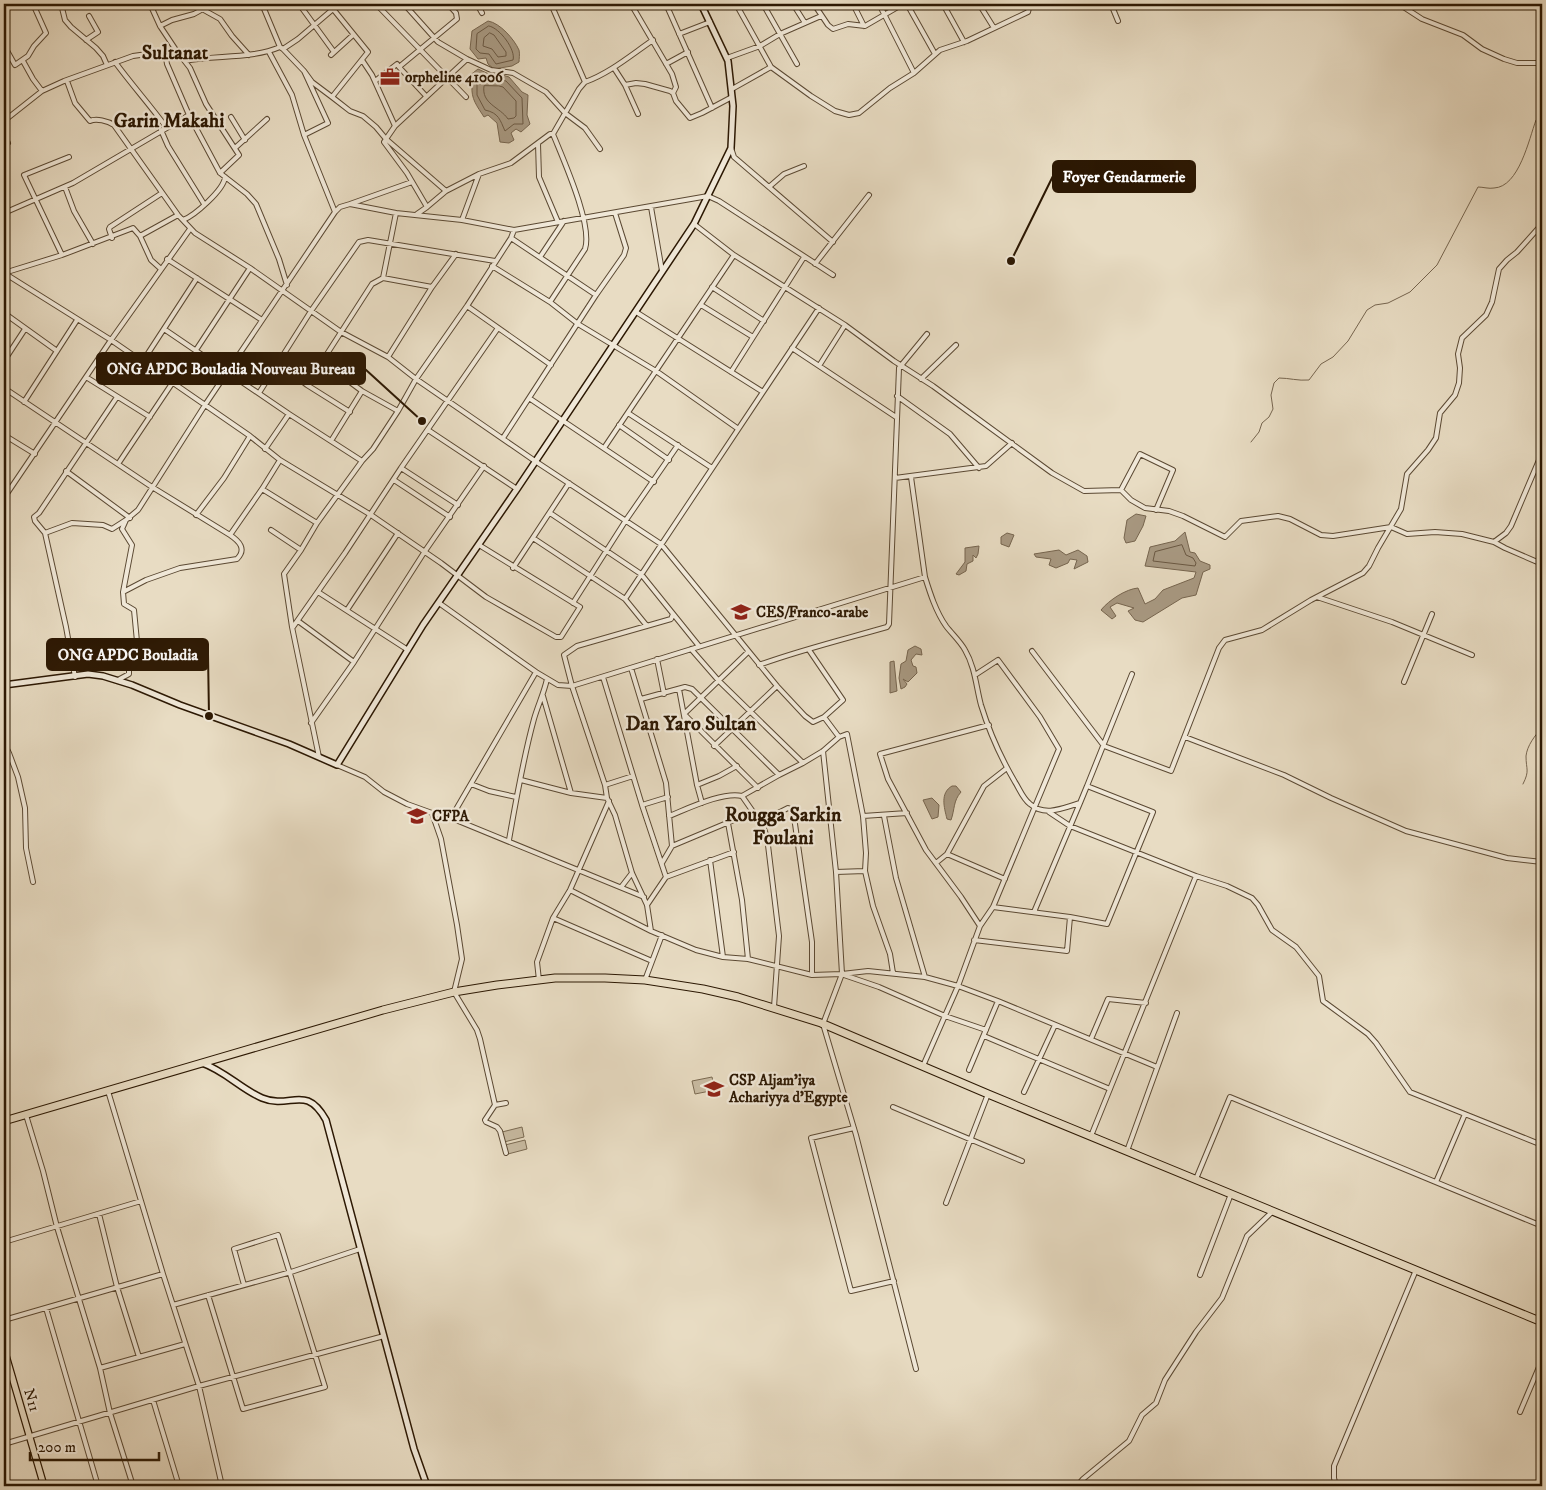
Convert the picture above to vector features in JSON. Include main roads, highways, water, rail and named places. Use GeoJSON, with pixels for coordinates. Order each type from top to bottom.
{"type":"FeatureCollection","features":[{"type":"Feature","properties":{"kind":"highway"},"geometry":{"type":"LineString","coordinates":[[4,1121],[382,1010],[454,992],[497,984],[539,980],[590,978],[645,980],[703,989],[774,1007],[823,1024],[1542,1322]]}},
{"type":"Feature","properties":{"kind":"main road","name":"N11"},"geometry":{"type":"LineString","coordinates":[[4,1349],[6,1363],[44,1486]]}},
{"type":"Feature","properties":{"kind":"water"},"geometry":{"type":"Polygon","coordinates":[[[488,21],[502,28],[514,41],[519,50],[519,62],[512,66],[494,69],[488,64],[486,58],[478,59],[470,49],[472,31],[488,21]]]}},
{"type":"Feature","properties":{"kind":"water"},"geometry":{"type":"Polygon","coordinates":[[[478,69],[491,75],[499,74],[509,77],[522,92],[528,95],[527,115],[530,124],[521,132],[516,129],[511,133],[514,140],[509,143],[500,142],[497,123],[488,115],[484,117],[472,95],[469,76],[478,69]]]}},
{"type":"Feature","properties":{"kind":"water"},"geometry":{"type":"Polygon","coordinates":[[[1136,514],[1146,516],[1143,526],[1135,541],[1126,543],[1124,538],[1127,520],[1136,514]]]}},
{"type":"Feature","properties":{"kind":"water"},"geometry":{"type":"Polygon","coordinates":[[[1185,532],[1190,552],[1195,553],[1200,561],[1210,565],[1210,569],[1203,572],[1196,595],[1182,598],[1143,622],[1135,620],[1128,611],[1134,608],[1117,603],[1110,607],[1116,616],[1112,619],[1101,610],[1113,599],[1128,590],[1138,588],[1145,604],[1155,599],[1163,590],[1194,578],[1196,572],[1145,566],[1150,547],[1175,541],[1185,532]]]}},
{"type":"Feature","properties":{"kind":"water"},"geometry":{"type":"Polygon","coordinates":[[[1007,533],[1014,535],[1009,547],[1001,544],[1001,537],[1007,533]]]}},
{"type":"Feature","properties":{"kind":"water"},"geometry":{"type":"Polygon","coordinates":[[[979,546],[976,558],[973,555],[973,561],[967,564],[966,571],[959,575],[956,574],[965,562],[965,548],[979,546]]]}},
{"type":"Feature","properties":{"kind":"water"},"geometry":{"type":"Polygon","coordinates":[[[1059,550],[1066,555],[1078,550],[1087,556],[1088,562],[1074,569],[1077,560],[1070,559],[1068,563],[1056,568],[1049,565],[1051,559],[1036,557],[1034,554],[1059,550]]]}},
{"type":"Feature","properties":{"kind":"water"},"geometry":{"type":"Polygon","coordinates":[[[915,646],[921,649],[922,655],[916,654],[911,660],[913,666],[916,667],[917,673],[908,682],[903,679],[907,684],[901,689],[899,678],[901,664],[906,661],[908,650],[915,646]]]}},
{"type":"Feature","properties":{"kind":"water"},"geometry":{"type":"Polygon","coordinates":[[[894,661],[897,691],[890,693],[890,662],[894,661]]]}},
{"type":"Feature","properties":{"kind":"water"},"geometry":{"type":"Polygon","coordinates":[[[952,786],[956,786],[961,792],[955,802],[951,820],[947,819],[944,796],[952,786]]]}},
{"type":"Feature","properties":{"kind":"water"},"geometry":{"type":"Polygon","coordinates":[[[932,798],[939,805],[938,817],[932,819],[923,800],[932,798]]]}},
{"type":"Feature","properties":{"kind":"waterway"},"geometry":{"type":"LineString","coordinates":[[1251,442],[1273,409],[1271,395],[1274,383],[1279,378],[1309,380],[1321,364],[1333,357],[1348,341],[1367,310],[1375,305],[1388,303],[1410,292],[1437,265],[1478,187],[1492,188],[1503,186],[1510,180],[1522,161],[1536,120],[1542,114]]}},
{"type":"Feature","properties":{"kind":"waterway"},"geometry":{"type":"LineString","coordinates":[[1523,784],[1527,773],[1526,756],[1528,748],[1542,728]]}},
{"type":"Feature","properties":{"kind":"place","name":"orpheline 41006"},"geometry":{"type":"Point","coordinates":[390,77]}},
{"type":"Feature","properties":{"kind":"place","name":"Foyer Gendarmerie"},"geometry":{"type":"Point","coordinates":[1011,261]}},
{"type":"Feature","properties":{"kind":"place","name":"ONG APDC Bouladia Nouveau Bureau"},"geometry":{"type":"Point","coordinates":[422,421]}},
{"type":"Feature","properties":{"kind":"place","name":"CES/Franco-arabe"},"geometry":{"type":"Point","coordinates":[741,612]}},
{"type":"Feature","properties":{"kind":"place","name":"ONG APDC Bouladia"},"geometry":{"type":"Point","coordinates":[209,716]}},
{"type":"Feature","properties":{"kind":"place","name":"CFPA"},"geometry":{"type":"Point","coordinates":[417,816]}},
{"type":"Feature","properties":{"kind":"place","name":"CSP Aljam'iya Achariyya d'Egypte"},"geometry":{"type":"Point","coordinates":[714,1089]}},
{"type":"Feature","properties":{"kind":"district","name":"Sultanat"},"geometry":{"type":"Point","coordinates":[175,52]}},
{"type":"Feature","properties":{"kind":"district","name":"Garin Makahi"},"geometry":{"type":"Point","coordinates":[169,120]}},
{"type":"Feature","properties":{"kind":"district","name":"Dan Yaro Sultan"},"geometry":{"type":"Point","coordinates":[691,723]}},
{"type":"Feature","properties":{"kind":"district","name":"Rougga Sarkin Foulani"},"geometry":{"type":"Point","coordinates":[783,826]}}]}
